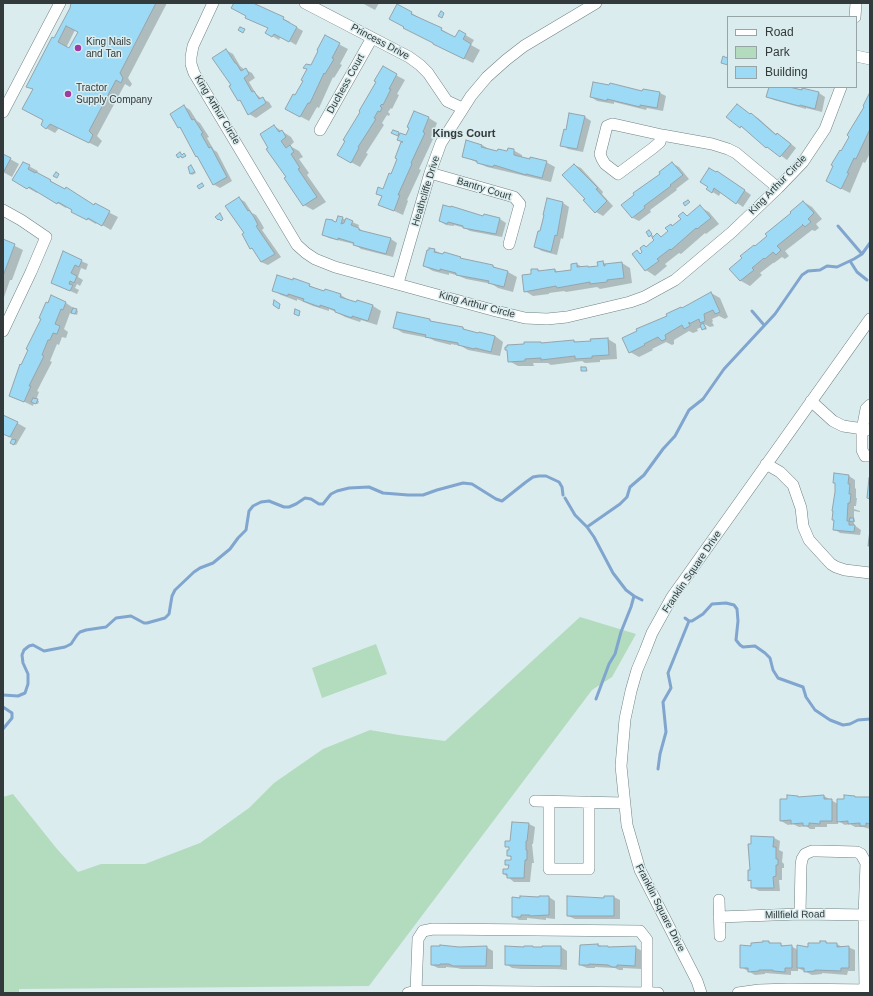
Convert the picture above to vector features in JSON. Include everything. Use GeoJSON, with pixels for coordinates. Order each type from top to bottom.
{"type":"FeatureCollection","features":[{"type":"Feature","properties":{"kind":"street"},"geometry":{"type":"LineString","coordinates":[[3,112],[60,3]]}},
{"type":"Feature","properties":{"kind":"street","name":"King Arthur Circle"},"geometry":{"type":"LineString","coordinates":[[213,3],[194,46],[191,57],[191,64],[194,73],[298,245],[306,253],[335,266],[525,318],[547,319],[567,317],[630,302],[644,297],[675,280],[732,232],[778,188],[802,162],[825,129],[841,88]]}},
{"type":"Feature","properties":{"kind":"street","name":"Princess Drive"},"geometry":{"type":"LineString","coordinates":[[305,3],[409,57],[420,65],[447,100],[462,108]]}},
{"type":"Feature","properties":{"kind":"street","name":"Heathcliffe Drive"},"geometry":{"type":"LineString","coordinates":[[398,283],[430,173],[441,143],[462,108],[487,77],[506,60],[538,37],[596,3]]}},
{"type":"Feature","properties":{"kind":"street"},"geometry":{"type":"LineString","coordinates":[[855,16],[856,3]]}},
{"type":"Feature","properties":{"kind":"street","name":"Duchess Court"},"geometry":{"type":"LineString","coordinates":[[320,130],[372,38]]}},
{"type":"Feature","properties":{"kind":"street"},"geometry":{"type":"LineString","coordinates":[[857,56],[870,59]]}},
{"type":"Feature","properties":{"kind":"street"},"geometry":{"type":"LineString","coordinates":[[662,135],[660,142],[618,174],[605,164],[600,154],[607,126],[612,124],[712,144],[728,149],[736,153],[778,188]]}},
{"type":"Feature","properties":{"kind":"street","name":"Bantry Court"},"geometry":{"type":"LineString","coordinates":[[430,173],[514,197],[520,204],[509,244]]}},
{"type":"Feature","properties":{"kind":"street"},"geometry":{"type":"LineString","coordinates":[[3,210],[46,237],[3,331]]}},
{"type":"Feature","properties":{"kind":"street","name":"Franklin Square Drive"},"geometry":{"type":"LineString","coordinates":[[701,993],[697,981],[640,870],[630,839],[624,803],[621,766],[625,719],[637,670],[652,633],[672,598],[870,319]]}},
{"type":"Feature","properties":{"kind":"street"},"geometry":{"type":"LineString","coordinates":[[811,402],[833,421],[843,426],[866,430]]}},
{"type":"Feature","properties":{"kind":"street"},"geometry":{"type":"LineString","coordinates":[[870,405],[866,409],[866,430],[862,450],[865,456],[870,456]]}},
{"type":"Feature","properties":{"kind":"street"},"geometry":{"type":"LineString","coordinates":[[766,464],[780,472],[793,485],[801,508],[803,526],[809,540],[831,564],[845,570],[870,573]]}},
{"type":"Feature","properties":{"kind":"street"},"geometry":{"type":"LineString","coordinates":[[535,801],[624,803]]}},
{"type":"Feature","properties":{"kind":"street"},"geometry":{"type":"LineString","coordinates":[[549,802],[549,869],[589,869],[589,802]]}},
{"type":"Feature","properties":{"kind":"street"},"geometry":{"type":"LineString","coordinates":[[738,993],[759,990],[789,989],[867,990],[866,863],[864,856],[857,852],[812,851],[803,856],[801,865],[800,914]]}},
{"type":"Feature","properties":{"kind":"street"},"geometry":{"type":"LineString","coordinates":[[719,900],[720,936]]}},
{"type":"Feature","properties":{"kind":"street","name":"Millfield Road"},"geometry":{"type":"LineString","coordinates":[[719,917],[800,914],[867,915]]}},
{"type":"Feature","properties":{"kind":"street"},"geometry":{"type":"LineString","coordinates":[[433,929],[640,931],[647,940],[652,992],[458,992],[412,992],[418,939],[423,931],[433,929]]}},
{"type":"Feature","properties":{"kind":"green space"},"geometry":{"type":"Polygon","coordinates":[[[580,617],[636,634],[612,677],[592,690],[369,986],[19,989],[19,993],[3,993],[3,797],[13,794],[57,849],[78,872],[101,864],[145,864],[200,843],[249,808],[274,783],[323,749],[370,730],[445,741],[580,617]]]}},
{"type":"Feature","properties":{"kind":"green space"},"geometry":{"type":"Polygon","coordinates":[[[376,644],[387,674],[322,698],[312,668],[376,644]]]}},
{"type":"Feature","properties":{"kind":"building"},"geometry":{"type":"Polygon","coordinates":[[[71,3],[156,3],[120,73],[123,78],[121,83],[116,80],[89,131],[93,135],[89,143],[50,124],[46,129],[41,125],[43,120],[22,109],[33,89],[26,87],[52,37],[54,38],[70,8],[71,3]],[[66,26],[58,42],[69,48],[78,32],[66,26]]]}},
{"type":"Feature","properties":{"kind":"building"},"geometry":{"type":"Polygon","coordinates":[[[234,3],[253,3],[284,17],[283,19],[297,27],[289,42],[274,34],[272,37],[265,33],[268,28],[245,18],[246,16],[231,8],[234,3]]]}},
{"type":"Feature","properties":{"kind":"building"},"geometry":{"type":"Polygon","coordinates":[[[397,4],[412,12],[411,14],[442,28],[441,30],[455,37],[459,30],[466,34],[463,39],[471,44],[464,59],[403,28],[404,27],[389,19],[397,4]]]}},
{"type":"Feature","properties":{"kind":"building"},"geometry":{"type":"Polygon","coordinates":[[[441,11],[444,13],[442,18],[438,16],[441,11]]]}},
{"type":"Feature","properties":{"kind":"building"},"geometry":{"type":"Polygon","coordinates":[[[240,27],[245,29],[243,33],[238,30],[240,27]]]}},
{"type":"Feature","properties":{"kind":"building"},"geometry":{"type":"Polygon","coordinates":[[[325,35],[340,43],[332,58],[334,59],[325,74],[324,73],[310,103],[308,103],[300,117],[285,109],[293,94],[295,95],[303,81],[301,80],[307,69],[303,68],[306,64],[311,65],[325,35]]]}},
{"type":"Feature","properties":{"kind":"building"},"geometry":{"type":"Polygon","coordinates":[[[226,49],[241,71],[246,68],[249,74],[244,78],[252,92],[254,91],[259,99],[263,97],[266,103],[248,115],[240,100],[238,101],[229,86],[231,85],[212,58],[226,49]]]}},
{"type":"Feature","properties":{"kind":"building"},"geometry":{"type":"Polygon","coordinates":[[[723,56],[727,58],[727,65],[721,63],[723,56]]]}},
{"type":"Feature","properties":{"kind":"building"},"geometry":{"type":"Polygon","coordinates":[[[383,66],[397,74],[383,105],[382,104],[380,106],[382,108],[380,112],[378,111],[374,118],[376,119],[358,147],[359,148],[351,163],[337,155],[345,141],[343,140],[360,112],[359,111],[376,82],[374,81],[383,66]]]}},
{"type":"Feature","properties":{"kind":"building"},"geometry":{"type":"Polygon","coordinates":[[[593,82],[609,85],[610,83],[642,91],[643,89],[660,92],[657,108],[640,105],[640,107],[607,99],[607,101],[590,97],[593,82]]]}},
{"type":"Feature","properties":{"kind":"building"},"geometry":{"type":"Polygon","coordinates":[[[769,88],[793,88],[802,90],[802,88],[819,92],[815,109],[766,97],[769,88]]]}},
{"type":"Feature","properties":{"kind":"building"},"geometry":{"type":"Polygon","coordinates":[[[870,92],[870,129],[856,159],[854,158],[841,189],[826,181],[833,166],[831,165],[849,137],[847,135],[864,107],[863,106],[870,92]]]}},
{"type":"Feature","properties":{"kind":"building"},"geometry":{"type":"Polygon","coordinates":[[[737,104],[750,114],[751,113],[776,135],[777,133],[791,144],[780,157],[767,147],[766,148],[741,126],[740,128],[726,117],[737,104]]]}},
{"type":"Feature","properties":{"kind":"building"},"geometry":{"type":"Polygon","coordinates":[[[184,105],[192,120],[194,119],[203,133],[201,134],[209,148],[211,147],[227,177],[213,185],[180,127],[178,128],[170,114],[184,105]]]}},
{"type":"Feature","properties":{"kind":"building"},"geometry":{"type":"Polygon","coordinates":[[[414,111],[429,117],[423,132],[425,133],[398,195],[400,195],[394,211],[378,205],[382,196],[376,194],[378,187],[383,189],[389,173],[391,174],[397,159],[395,158],[401,142],[403,142],[397,140],[400,133],[406,135],[409,128],[407,127],[414,111]]]}},
{"type":"Feature","properties":{"kind":"building"},"geometry":{"type":"Polygon","coordinates":[[[569,113],[585,116],[577,149],[560,146],[564,129],[566,130],[569,113]]]}},
{"type":"Feature","properties":{"kind":"building"},"geometry":{"type":"Polygon","coordinates":[[[274,125],[279,132],[282,130],[286,137],[281,141],[286,148],[290,145],[294,152],[291,154],[300,168],[298,169],[317,197],[303,206],[284,178],[286,177],[266,149],[268,148],[260,134],[274,125]]]}},
{"type":"Feature","properties":{"kind":"building"},"geometry":{"type":"Polygon","coordinates":[[[393,130],[399,132],[398,136],[391,133],[393,130]]]}},
{"type":"Feature","properties":{"kind":"building"},"geometry":{"type":"Polygon","coordinates":[[[466,140],[482,145],[481,147],[497,151],[498,149],[507,151],[508,148],[514,149],[514,155],[547,161],[542,178],[526,175],[494,165],[493,167],[477,163],[477,161],[462,157],[466,140]]]}},
{"type":"Feature","properties":{"kind":"building"},"geometry":{"type":"Polygon","coordinates":[[[180,152],[182,155],[184,153],[186,156],[182,158],[181,156],[178,158],[176,155],[180,152]]]}},
{"type":"Feature","properties":{"kind":"building"},"geometry":{"type":"Polygon","coordinates":[[[3,154],[11,158],[3,173],[3,154]]]}},
{"type":"Feature","properties":{"kind":"building"},"geometry":{"type":"Polygon","coordinates":[[[23,162],[30,165],[28,169],[35,173],[36,172],[51,180],[50,181],[65,189],[66,187],[94,205],[95,203],[110,211],[102,226],[88,218],[87,220],[71,212],[72,210],[58,202],[57,204],[29,187],[27,189],[12,180],[23,162]]]}},
{"type":"Feature","properties":{"kind":"building"},"geometry":{"type":"Polygon","coordinates":[[[672,162],[683,175],[644,206],[645,208],[632,218],[621,205],[634,195],[633,193],[660,174],[659,172],[672,162]]]}},
{"type":"Feature","properties":{"kind":"building"},"geometry":{"type":"Polygon","coordinates":[[[574,164],[598,188],[596,189],[607,201],[595,213],[583,200],[585,199],[562,175],[574,164]]]}},
{"type":"Feature","properties":{"kind":"building"},"geometry":{"type":"Polygon","coordinates":[[[191,165],[195,172],[190,174],[188,167],[191,165]]]}},
{"type":"Feature","properties":{"kind":"building"},"geometry":{"type":"Polygon","coordinates":[[[709,168],[716,172],[717,171],[745,190],[736,204],[714,188],[712,193],[706,189],[708,187],[700,182],[709,168]]]}},
{"type":"Feature","properties":{"kind":"building"},"geometry":{"type":"Polygon","coordinates":[[[56,172],[59,174],[57,178],[53,176],[56,172]]]}},
{"type":"Feature","properties":{"kind":"building"},"geometry":{"type":"Polygon","coordinates":[[[202,183],[204,186],[199,189],[197,186],[202,183]]]}},
{"type":"Feature","properties":{"kind":"building"},"geometry":{"type":"Polygon","coordinates":[[[239,197],[254,217],[258,225],[256,226],[275,254],[261,262],[252,248],[250,249],[242,234],[244,233],[225,206],[239,197]]]}},
{"type":"Feature","properties":{"kind":"building"},"geometry":{"type":"Polygon","coordinates":[[[547,198],[563,202],[557,236],[555,235],[551,252],[534,247],[538,231],[540,231],[547,198]]]}},
{"type":"Feature","properties":{"kind":"building"},"geometry":{"type":"Polygon","coordinates":[[[688,200],[690,202],[685,206],[683,203],[688,200]]]}},
{"type":"Feature","properties":{"kind":"building"},"geometry":{"type":"Polygon","coordinates":[[[803,201],[814,213],[808,219],[811,222],[805,227],[803,225],[777,246],[781,250],[776,255],[773,252],[765,259],[764,258],[752,268],[754,270],[740,281],[729,269],[742,258],[740,256],[767,236],[765,234],[803,201]]]}},
{"type":"Feature","properties":{"kind":"building"},"geometry":{"type":"Polygon","coordinates":[[[443,205],[483,216],[484,214],[500,218],[496,234],[463,228],[463,226],[448,222],[447,224],[439,221],[443,205]]]}},
{"type":"Feature","properties":{"kind":"building"},"geometry":{"type":"Polygon","coordinates":[[[700,205],[711,218],[697,229],[696,228],[671,250],[670,249],[657,259],[659,261],[645,271],[632,254],[637,250],[640,254],[642,252],[640,248],[644,245],[646,247],[654,240],[652,238],[657,233],[661,237],[668,231],[665,228],[671,224],[672,226],[681,219],[678,216],[683,212],[687,216],[700,205]]]}},
{"type":"Feature","properties":{"kind":"building"},"geometry":{"type":"Polygon","coordinates":[[[220,213],[223,219],[221,221],[215,217],[220,213]]]}},
{"type":"Feature","properties":{"kind":"building"},"geometry":{"type":"Polygon","coordinates":[[[338,216],[343,217],[341,224],[344,223],[346,218],[353,221],[351,225],[359,228],[359,230],[391,238],[386,254],[353,245],[354,243],[338,238],[338,240],[322,235],[326,219],[336,222],[338,216]]]}},
{"type":"Feature","properties":{"kind":"building"},"geometry":{"type":"Polygon","coordinates":[[[649,230],[652,234],[649,237],[646,232],[649,230]]]}},
{"type":"Feature","properties":{"kind":"building"},"geometry":{"type":"Polygon","coordinates":[[[3,239],[15,244],[3,276],[3,239]]]}},
{"type":"Feature","properties":{"kind":"building"},"geometry":{"type":"Polygon","coordinates":[[[429,248],[435,249],[434,252],[443,254],[444,252],[461,257],[460,258],[493,265],[493,267],[508,271],[504,287],[488,283],[489,281],[456,275],[456,273],[440,269],[440,271],[423,266],[427,250],[429,250],[429,248]]]}},
{"type":"Feature","properties":{"kind":"building"},"geometry":{"type":"Polygon","coordinates":[[[63,251],[82,260],[79,267],[75,265],[71,273],[77,276],[74,283],[70,281],[69,284],[73,285],[70,291],[51,283],[63,251]]]}},
{"type":"Feature","properties":{"kind":"building"},"geometry":{"type":"Polygon","coordinates":[[[603,261],[604,266],[605,264],[622,262],[624,278],[607,280],[607,282],[590,284],[590,282],[557,288],[556,286],[524,292],[522,275],[531,274],[531,269],[538,269],[538,271],[555,269],[555,272],[571,270],[571,264],[577,263],[577,267],[588,267],[598,266],[597,262],[603,261]]]}},
{"type":"Feature","properties":{"kind":"building"},"geometry":{"type":"Polygon","coordinates":[[[277,275],[293,280],[293,278],[324,291],[325,289],[341,294],[340,297],[356,302],[357,300],[373,305],[368,321],[352,316],[352,318],[335,312],[335,310],[320,305],[320,307],[303,301],[304,299],[288,294],[288,296],[272,291],[277,275]]]}},
{"type":"Feature","properties":{"kind":"building"},"geometry":{"type":"Polygon","coordinates":[[[711,292],[720,312],[715,314],[713,310],[704,314],[705,321],[700,323],[699,319],[689,324],[690,326],[684,329],[682,325],[665,335],[666,339],[662,341],[658,337],[629,353],[622,338],[637,331],[636,329],[667,316],[666,314],[681,307],[682,308],[711,292]]]}},
{"type":"Feature","properties":{"kind":"building"},"geometry":{"type":"Polygon","coordinates":[[[51,295],[66,302],[63,310],[61,309],[55,324],[60,326],[57,334],[53,333],[50,340],[48,340],[42,355],[44,356],[29,386],[31,386],[24,402],[9,396],[20,364],[21,365],[28,350],[26,349],[41,319],[39,318],[46,302],[48,303],[51,295]]]}},
{"type":"Feature","properties":{"kind":"building"},"geometry":{"type":"Polygon","coordinates":[[[274,300],[280,304],[279,309],[273,305],[274,300]]]}},
{"type":"Feature","properties":{"kind":"building"},"geometry":{"type":"Polygon","coordinates":[[[73,308],[77,309],[75,314],[71,313],[73,308]]]}},
{"type":"Feature","properties":{"kind":"building"},"geometry":{"type":"Polygon","coordinates":[[[295,309],[300,311],[299,316],[294,314],[295,309]]]}},
{"type":"Feature","properties":{"kind":"building"},"geometry":{"type":"Polygon","coordinates":[[[397,312],[495,336],[491,352],[393,328],[397,312]]]}},
{"type":"Feature","properties":{"kind":"building"},"geometry":{"type":"Polygon","coordinates":[[[703,323],[706,328],[702,330],[700,325],[703,323]]]}},
{"type":"Feature","properties":{"kind":"building"},"geometry":{"type":"Polygon","coordinates":[[[608,338],[609,355],[592,356],[592,358],[575,359],[575,356],[541,360],[541,358],[525,359],[525,361],[508,362],[507,350],[505,350],[507,345],[524,344],[524,342],[541,343],[574,340],[574,342],[608,338]]]}},
{"type":"Feature","properties":{"kind":"building"},"geometry":{"type":"Polygon","coordinates":[[[581,367],[586,367],[587,371],[581,371],[581,367]]]}},
{"type":"Feature","properties":{"kind":"building"},"geometry":{"type":"Polygon","coordinates":[[[33,398],[38,399],[36,404],[31,402],[33,398]]]}},
{"type":"Feature","properties":{"kind":"building"},"geometry":{"type":"Polygon","coordinates":[[[3,415],[18,422],[10,437],[3,434],[3,415]]]}},
{"type":"Feature","properties":{"kind":"building"},"geometry":{"type":"Polygon","coordinates":[[[12,439],[16,440],[14,445],[10,443],[12,439]]]}},
{"type":"Feature","properties":{"kind":"building"},"geometry":{"type":"Polygon","coordinates":[[[834,473],[849,475],[849,494],[851,494],[850,503],[848,503],[847,521],[849,521],[849,525],[855,525],[854,532],[833,530],[834,520],[832,520],[832,511],[835,492],[835,483],[833,483],[834,473]]]}},
{"type":"Feature","properties":{"kind":"building"},"geometry":{"type":"Polygon","coordinates":[[[870,478],[870,499],[867,498],[870,478]]]}},
{"type":"Feature","properties":{"kind":"building"},"geometry":{"type":"Polygon","coordinates":[[[850,518],[854,518],[853,522],[849,521],[850,518]]]}},
{"type":"Feature","properties":{"kind":"building"},"geometry":{"type":"Polygon","coordinates":[[[870,530],[870,546],[868,546],[870,530]]]}},
{"type":"Feature","properties":{"kind":"building"},"geometry":{"type":"Polygon","coordinates":[[[787,795],[798,797],[824,795],[824,799],[832,799],[832,821],[820,821],[820,824],[809,823],[809,826],[803,826],[803,823],[791,824],[791,820],[780,821],[780,799],[787,799],[787,795]]]}},
{"type":"Feature","properties":{"kind":"building"},"geometry":{"type":"Polygon","coordinates":[[[844,795],[870,797],[870,824],[866,823],[866,826],[860,826],[860,823],[848,824],[848,821],[837,822],[837,799],[844,799],[844,795]]]}},
{"type":"Feature","properties":{"kind":"building"},"geometry":{"type":"Polygon","coordinates":[[[512,822],[529,823],[526,841],[527,860],[525,860],[524,878],[507,878],[507,874],[503,874],[503,869],[508,869],[509,865],[505,865],[505,860],[511,860],[511,856],[507,856],[507,850],[509,850],[509,847],[505,847],[505,841],[510,841],[512,822]]]}},
{"type":"Feature","properties":{"kind":"building"},"geometry":{"type":"Polygon","coordinates":[[[751,836],[774,837],[773,847],[776,847],[776,859],[778,859],[778,865],[776,865],[776,876],[773,877],[774,888],[751,888],[751,880],[748,881],[748,870],[750,870],[748,844],[751,844],[751,836]]]}},
{"type":"Feature","properties":{"kind":"building"},"geometry":{"type":"Polygon","coordinates":[[[520,896],[549,896],[549,915],[521,915],[521,917],[512,917],[512,897],[520,898],[520,896]]]}},
{"type":"Feature","properties":{"kind":"building"},"geometry":{"type":"Polygon","coordinates":[[[567,896],[604,898],[604,896],[614,896],[614,916],[567,916],[567,896]]]}},
{"type":"Feature","properties":{"kind":"building"},"geometry":{"type":"Polygon","coordinates":[[[769,941],[769,943],[781,943],[781,946],[792,945],[792,968],[785,968],[785,972],[759,970],[748,972],[748,968],[740,968],[740,945],[751,946],[751,943],[769,941]]]}},
{"type":"Feature","properties":{"kind":"building"},"geometry":{"type":"Polygon","coordinates":[[[820,941],[826,941],[826,943],[837,943],[837,947],[849,946],[849,968],[841,968],[841,971],[815,970],[804,972],[804,968],[797,968],[797,945],[808,947],[808,943],[820,943],[820,941]]]}},
{"type":"Feature","properties":{"kind":"building"},"geometry":{"type":"Polygon","coordinates":[[[598,944],[598,946],[608,947],[636,946],[635,966],[617,965],[617,967],[612,967],[608,965],[579,965],[580,945],[598,944]]]}},
{"type":"Feature","properties":{"kind":"building"},"geometry":{"type":"Polygon","coordinates":[[[440,945],[459,947],[487,946],[486,966],[453,966],[449,964],[431,965],[431,946],[440,945]]]}},
{"type":"Feature","properties":{"kind":"building"},"geometry":{"type":"Polygon","coordinates":[[[505,946],[561,946],[561,966],[505,965],[505,946]]]}},
{"type":"Feature","properties":{"kind":"waterway"},"geometry":{"type":"LineString","coordinates":[[838,226],[862,254]]}},
{"type":"Feature","properties":{"kind":"waterway"},"geometry":{"type":"LineString","coordinates":[[587,527],[620,504],[627,497],[630,487],[644,475],[663,449],[675,436],[689,410],[703,399],[724,369],[775,314],[802,275],[808,271],[820,270],[827,266],[837,267],[862,254],[870,243]]}},
{"type":"Feature","properties":{"kind":"waterway"},"geometry":{"type":"LineString","coordinates":[[850,261],[857,272],[867,280]]}},
{"type":"Feature","properties":{"kind":"waterway"},"geometry":{"type":"LineString","coordinates":[[752,311],[764,325]]}},
{"type":"Feature","properties":{"kind":"waterway"},"geometry":{"type":"LineString","coordinates":[[3,695],[18,696],[25,693],[28,684],[28,674],[23,663],[22,655],[24,650],[29,646],[33,645],[44,651],[65,647],[71,644],[80,632],[106,627],[116,618],[131,616],[144,623],[165,618],[169,614],[172,596],[175,590],[194,572],[213,563],[230,549],[246,530],[249,511],[253,506],[261,502],[269,501],[284,507],[289,507],[305,498],[311,499],[319,504],[323,504],[331,494],[337,491],[349,488],[369,487],[383,493],[423,495],[463,483],[472,484],[496,499],[502,501],[533,477],[539,476],[546,476],[559,482],[562,487],[563,495]]}},
{"type":"Feature","properties":{"kind":"waterway"},"geometry":{"type":"LineString","coordinates":[[565,498],[575,515],[587,527],[594,537],[613,573],[626,590],[642,600]]}},
{"type":"Feature","properties":{"kind":"waterway"},"geometry":{"type":"LineString","coordinates":[[596,699],[609,664],[615,654],[634,596]]}},
{"type":"Feature","properties":{"kind":"waterway"},"geometry":{"type":"LineString","coordinates":[[685,618],[692,621],[703,614],[712,604],[726,603],[734,605],[737,609],[738,621],[736,640],[743,647],[755,646],[765,653],[770,658],[773,670],[778,678],[803,687],[806,697],[815,710],[830,720],[843,725],[850,724],[858,720],[870,719]]}},
{"type":"Feature","properties":{"kind":"waterway"},"geometry":{"type":"LineString","coordinates":[[658,769],[660,754],[666,732],[663,702],[671,688],[668,673],[689,621]]}},
{"type":"Feature","properties":{"kind":"waterway"},"geometry":{"type":"LineString","coordinates":[[3,707],[12,713],[12,718],[3,729]]}},
{"type":"Feature","properties":{"kind":"place","name":"King Nails and Tan"},"geometry":{"type":"Point","coordinates":[78,48]}},
{"type":"Feature","properties":{"kind":"place","name":"Tractor Supply Company"},"geometry":{"type":"Point","coordinates":[68,94]}},
{"type":"Feature","properties":{"kind":"district","name":"Kings Court"},"geometry":{"type":"Point","coordinates":[464,134]}}]}
